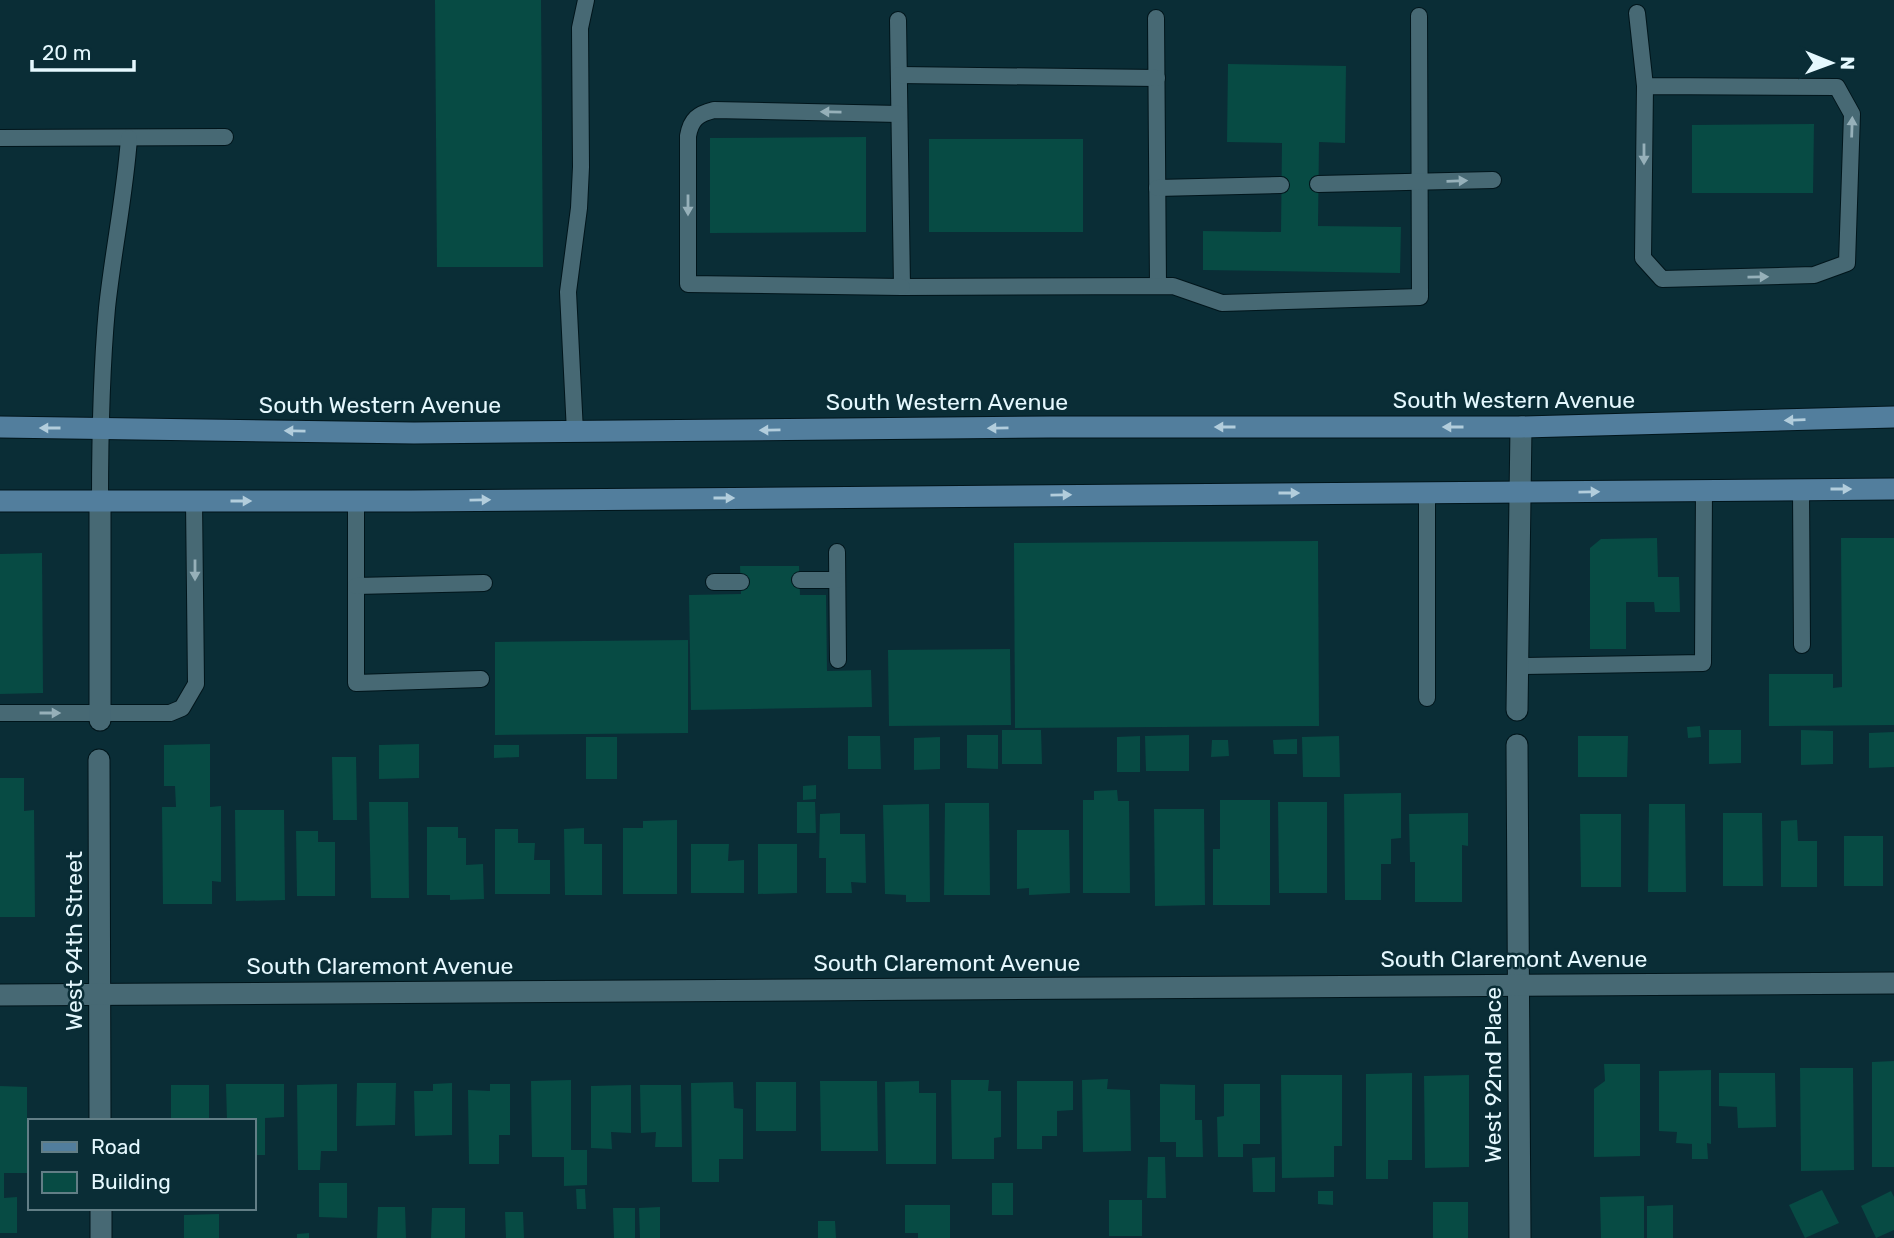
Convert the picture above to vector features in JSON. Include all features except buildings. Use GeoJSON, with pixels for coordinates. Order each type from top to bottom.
{"type":"FeatureCollection","features":[{"type":"Feature","properties":{"kind":"main road","name":"South Western Avenue"},"geometry":{"type":"LineString","coordinates":[[0,428],[414,433],[1050,427],[1521,427],[1894,417]]}},
{"type":"Feature","properties":{"kind":"main road"},"geometry":{"type":"LineString","coordinates":[[0,501],[356,501],[1894,489]]}},
{"type":"Feature","properties":{"kind":"street"},"geometry":{"type":"LineString","coordinates":[[1517,710],[1521,427]]}},
{"type":"Feature","properties":{"kind":"street"},"geometry":{"type":"LineString","coordinates":[[100,502],[100,717]]}},
{"type":"Feature","properties":{"kind":"street","name":"West 92nd Place"},"geometry":{"type":"LineString","coordinates":[[1517,745],[1520,1238]]}},
{"type":"Feature","properties":{"kind":"street","name":"West 94th Street"},"geometry":{"type":"LineString","coordinates":[[99,760],[100,1119]]}},
{"type":"Feature","properties":{"kind":"street","name":"South Claremont Avenue"},"geometry":{"type":"LineString","coordinates":[[0,995],[1894,983]]}},
{"type":"Feature","properties":{"kind":"street"},"geometry":{"type":"LineString","coordinates":[[101,1210],[101,1238]]}},
{"type":"Feature","properties":{"kind":"lane"},"geometry":{"type":"LineString","coordinates":[[575,432],[568,292],[579,208],[580,28],[586,0]]}},
{"type":"Feature","properties":{"kind":"lane"},"geometry":{"type":"LineString","coordinates":[[1637,13],[1645,86],[1643,258],[1662,279],[1814,275],[1847,263],[1852,114],[1837,87],[1645,86]]}},
{"type":"Feature","properties":{"kind":"lane"},"geometry":{"type":"LineString","coordinates":[[900,114],[714,110],[700,114],[690,123],[688,136],[688,284],[902,287],[1173,286],[1222,303],[1420,298],[1419,16]]}},
{"type":"Feature","properties":{"kind":"lane"},"geometry":{"type":"LineString","coordinates":[[1156,18],[1158,286]]}},
{"type":"Feature","properties":{"kind":"lane"},"geometry":{"type":"LineString","coordinates":[[898,20],[902,287]]}},
{"type":"Feature","properties":{"kind":"lane"},"geometry":{"type":"LineString","coordinates":[[899,75],[1157,78]]}},
{"type":"Feature","properties":{"kind":"lane"},"geometry":{"type":"LineString","coordinates":[[0,138],[225,137]]}},
{"type":"Feature","properties":{"kind":"lane"},"geometry":{"type":"LineString","coordinates":[[100,502],[100,428],[107,312],[125,189],[129,138]]}},
{"type":"Feature","properties":{"kind":"lane"},"geometry":{"type":"LineString","coordinates":[[1318,184],[1493,180]]}},
{"type":"Feature","properties":{"kind":"lane"},"geometry":{"type":"LineString","coordinates":[[1157,188],[1281,185]]}},
{"type":"Feature","properties":{"kind":"lane"},"geometry":{"type":"LineString","coordinates":[[1801,489],[1802,645]]}},
{"type":"Feature","properties":{"kind":"lane"},"geometry":{"type":"LineString","coordinates":[[1518,666],[1703,663],[1704,491]]}},
{"type":"Feature","properties":{"kind":"lane"},"geometry":{"type":"LineString","coordinates":[[1427,493],[1427,698]]}},
{"type":"Feature","properties":{"kind":"lane"},"geometry":{"type":"LineString","coordinates":[[356,501],[356,683],[481,679]]}},
{"type":"Feature","properties":{"kind":"lane"},"geometry":{"type":"LineString","coordinates":[[0,713],[100,717],[170,713],[182,708],[196,684],[194,502]]}},
{"type":"Feature","properties":{"kind":"lane"},"geometry":{"type":"LineString","coordinates":[[837,552],[838,660]]}},
{"type":"Feature","properties":{"kind":"lane"},"geometry":{"type":"LineString","coordinates":[[800,580],[838,580]]}},
{"type":"Feature","properties":{"kind":"lane"},"geometry":{"type":"LineString","coordinates":[[714,582],[741,582]]}},
{"type":"Feature","properties":{"kind":"lane"},"geometry":{"type":"LineString","coordinates":[[356,586],[484,583]]}}]}
